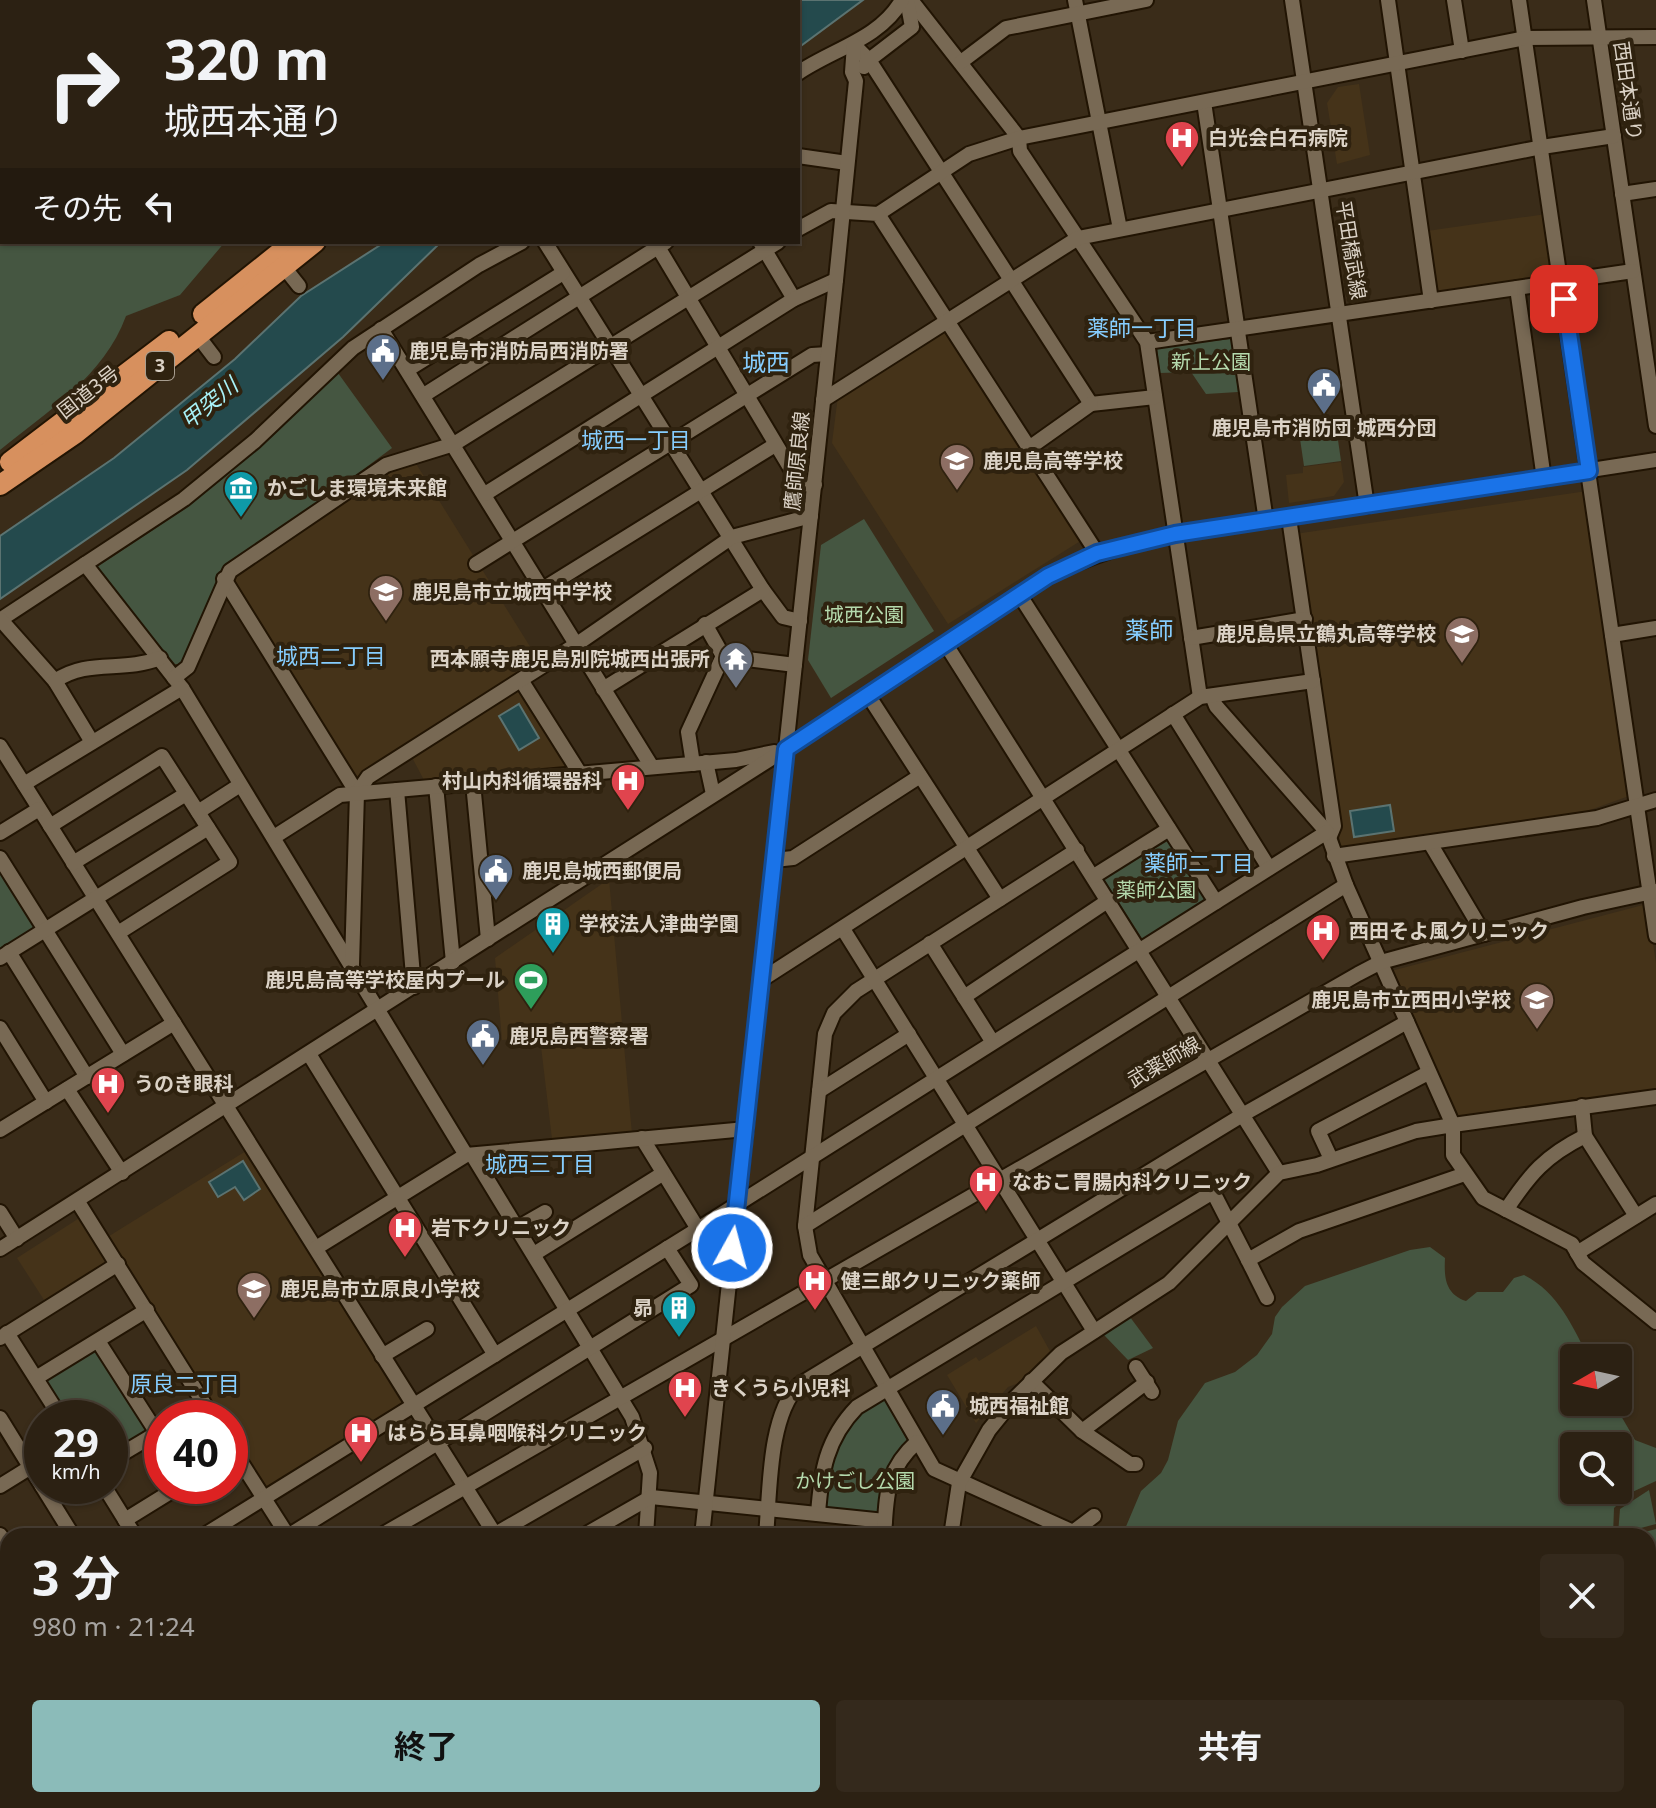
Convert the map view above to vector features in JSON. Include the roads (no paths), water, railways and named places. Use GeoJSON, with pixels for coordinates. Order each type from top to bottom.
{"type":"FeatureCollection","features":[{"type":"Feature","properties":{"kind":"highway","name":"国道3号"},"geometry":{"type":"LineString","coordinates":[[0,469],[80,411],[290,244]]}},
{"type":"Feature","properties":{"kind":"highway","name":"国道3号"},"geometry":{"type":"LineString","coordinates":[[0,485],[76,433],[313,244]]}},
{"type":"Feature","properties":{"kind":"street"},"geometry":{"type":"LineString","coordinates":[[907,0],[912,27],[934,28]]}},
{"type":"Feature","properties":{"kind":"street"},"geometry":{"type":"LineString","coordinates":[[907,0],[934,28],[1019,138],[1020,151],[1147,342],[1191,638],[1206,697],[1328,835],[1346,885],[1453,1125],[1453,1155],[1483,1198],[1572,1244],[1583,1263],[1654,1316]]}},
{"type":"Feature","properties":{"kind":"street"},"geometry":{"type":"LineString","coordinates":[[800,72],[825,55],[854,45],[907,0]]}},
{"type":"Feature","properties":{"kind":"street"},"geometry":{"type":"LineString","coordinates":[[961,62],[1006,28],[1076,7],[1146,0]]}},
{"type":"Feature","properties":{"kind":"street","name":"平田橋武線"},"geometry":{"type":"LineString","coordinates":[[1292,0],[1341,313],[1367,506]]}},
{"type":"Feature","properties":{"kind":"street"},"geometry":{"type":"LineString","coordinates":[[1388,0],[1431,301]]}},
{"type":"Feature","properties":{"kind":"street"},"geometry":{"type":"LineString","coordinates":[[1454,0],[1462,51]]}},
{"type":"Feature","properties":{"kind":"street"},"geometry":{"type":"LineString","coordinates":[[1519,0],[1636,803],[1653,892],[1656,936]]}},
{"type":"Feature","properties":{"kind":"street","name":"西田本通り"},"geometry":{"type":"LineString","coordinates":[[1594,0],[1633,271],[1649,336],[1656,426]]}},
{"type":"Feature","properties":{"kind":"street"},"geometry":{"type":"LineString","coordinates":[[1076,7],[1120,229]]}},
{"type":"Feature","properties":{"kind":"street","name":"鷹師原良線"},"geometry":{"type":"LineString","coordinates":[[703,1528],[856,81],[869,60],[912,27]]}},
{"type":"Feature","properties":{"kind":"street"},"geometry":{"type":"LineString","coordinates":[[800,228],[828,212],[842,209],[878,214],[969,154],[1019,138],[1525,38],[1656,37]]}},
{"type":"Feature","properties":{"kind":"street"},"geometry":{"type":"LineString","coordinates":[[854,45],[869,60],[1091,404]]}},
{"type":"Feature","properties":{"kind":"street","name":"鷹師原良線"},"geometry":{"type":"LineString","coordinates":[[854,45],[852,72],[856,81]]}},
{"type":"Feature","properties":{"kind":"street"},"geometry":{"type":"LineString","coordinates":[[1204,102],[1266,521]]}},
{"type":"Feature","properties":{"kind":"street"},"geometry":{"type":"LineString","coordinates":[[823,400],[1078,238],[1542,147],[1614,136]]}},
{"type":"Feature","properties":{"kind":"street"},"geometry":{"type":"LineString","coordinates":[[800,156],[847,163]]}},
{"type":"Feature","properties":{"kind":"street"},"geometry":{"type":"LineString","coordinates":[[1622,194],[1656,189]]}},
{"type":"Feature","properties":{"kind":"street"},"geometry":{"type":"LineString","coordinates":[[878,214],[1097,553]]}},
{"type":"Feature","properties":{"kind":"street"},"geometry":{"type":"LineString","coordinates":[[92,742],[55,681],[1,620],[184,499],[255,441],[353,348],[479,265],[518,244]]}},
{"type":"Feature","properties":{"kind":"street"},"geometry":{"type":"LineString","coordinates":[[546,244],[763,590],[783,617],[800,621]]}},
{"type":"Feature","properties":{"kind":"street"},"geometry":{"type":"LineString","coordinates":[[424,395],[660,244],[775,445],[795,476],[803,484],[815,485]]}},
{"type":"Feature","properties":{"kind":"street"},"geometry":{"type":"LineString","coordinates":[[24,784],[178,683],[230,571],[386,465],[454,444],[689,298],[768,245],[794,299]]}},
{"type":"Feature","properties":{"kind":"street"},"geometry":{"type":"LineString","coordinates":[[284,267],[299,286]]}},
{"type":"Feature","properties":{"kind":"street"},"geometry":{"type":"LineString","coordinates":[[1147,342],[1633,271]]}},
{"type":"Feature","properties":{"kind":"street"},"geometry":{"type":"LineString","coordinates":[[407,370],[563,273]]}},
{"type":"Feature","properties":{"kind":"street"},"geometry":{"type":"LineString","coordinates":[[485,494],[794,299],[836,280]]}},
{"type":"Feature","properties":{"kind":"street"},"geometry":{"type":"LineString","coordinates":[[1517,288],[1544,479]]}},
{"type":"Feature","properties":{"kind":"street"},"geometry":{"type":"LineString","coordinates":[[381,329],[652,767]]}},
{"type":"Feature","properties":{"kind":"street"},"geometry":{"type":"LineString","coordinates":[[198,336],[214,357]]}},
{"type":"Feature","properties":{"kind":"street"},"geometry":{"type":"LineString","coordinates":[[476,564],[812,355],[828,354]]}},
{"type":"Feature","properties":{"kind":"street"},"geometry":{"type":"LineString","coordinates":[[1029,448],[1091,404],[1155,397]]}},
{"type":"Feature","properties":{"kind":"street"},"geometry":{"type":"LineString","coordinates":[[543,589],[775,445]]}},
{"type":"Feature","properties":{"kind":"street"},"geometry":{"type":"LineString","coordinates":[[0,1249],[228,1107],[786,749],[1019,594],[1097,553],[1175,534],[1656,460]]}},
{"type":"Feature","properties":{"kind":"street"},"geometry":{"type":"LineString","coordinates":[[352,964],[357,793],[368,777],[577,644],[732,537],[811,516]]}},
{"type":"Feature","properties":{"kind":"street"},"geometry":{"type":"LineString","coordinates":[[216,1528],[738,1204],[1269,868],[1328,835],[1334,826],[1289,518]]}},
{"type":"Feature","properties":{"kind":"street"},"geometry":{"type":"LineString","coordinates":[[85,564],[178,683],[591,1348],[645,1448],[651,1497],[647,1528]]}},
{"type":"Feature","properties":{"kind":"street"},"geometry":{"type":"LineString","coordinates":[[224,579],[357,793]]}},
{"type":"Feature","properties":{"kind":"street"},"geometry":{"type":"LineString","coordinates":[[603,689],[763,590]]}},
{"type":"Feature","properties":{"kind":"street"},"geometry":{"type":"LineString","coordinates":[[1019,594],[1216,902]]}},
{"type":"Feature","properties":{"kind":"street"},"geometry":{"type":"LineString","coordinates":[[1191,638],[1305,619]]}},
{"type":"Feature","properties":{"kind":"street"},"geometry":{"type":"LineString","coordinates":[[705,624],[723,656]]}},
{"type":"Feature","properties":{"kind":"street"},"geometry":{"type":"LineString","coordinates":[[1612,635],[1656,628]]}},
{"type":"Feature","properties":{"kind":"street"},"geometry":{"type":"LineString","coordinates":[[945,643],[1210,1059],[1279,1173]]}},
{"type":"Feature","properties":{"kind":"street"},"geometry":{"type":"LineString","coordinates":[[723,656],[795,665]]}},
{"type":"Feature","properties":{"kind":"street"},"geometry":{"type":"LineString","coordinates":[[713,794],[688,732],[723,656]]}},
{"type":"Feature","properties":{"kind":"street"},"geometry":{"type":"LineString","coordinates":[[55,681],[74,669],[144,665],[160,658]]}},
{"type":"Feature","properties":{"kind":"street"},"geometry":{"type":"LineString","coordinates":[[521,680],[579,772]]}},
{"type":"Feature","properties":{"kind":"street"},"geometry":{"type":"LineString","coordinates":[[761,980],[1173,714],[1206,697],[1313,681]]}},
{"type":"Feature","properties":{"kind":"street"},"geometry":{"type":"LineString","coordinates":[[868,695],[1000,899]]}},
{"type":"Feature","properties":{"kind":"street"},"geometry":{"type":"LineString","coordinates":[[1173,714],[1269,868]]}},
{"type":"Feature","properties":{"kind":"street"},"geometry":{"type":"LineString","coordinates":[[0,746],[489,1528]]}},
{"type":"Feature","properties":{"kind":"street"},"geometry":{"type":"LineString","coordinates":[[274,837],[340,795],[699,763],[786,749]]}},
{"type":"Feature","properties":{"kind":"street"},"geometry":{"type":"LineString","coordinates":[[50,826],[162,756],[230,862],[118,933]]}},
{"type":"Feature","properties":{"kind":"street"},"geometry":{"type":"LineString","coordinates":[[774,860],[793,858],[920,776]]}},
{"type":"Feature","properties":{"kind":"street"},"geometry":{"type":"LineString","coordinates":[[473,783],[488,939]]}},
{"type":"Feature","properties":{"kind":"street"},"geometry":{"type":"LineString","coordinates":[[198,812],[240,785]]}},
{"type":"Feature","properties":{"kind":"street"},"geometry":{"type":"LineString","coordinates":[[436,786],[453,962]]}},
{"type":"Feature","properties":{"kind":"street"},"geometry":{"type":"LineString","coordinates":[[397,790],[414,987]]}},
{"type":"Feature","properties":{"kind":"street"},"geometry":{"type":"LineString","coordinates":[[73,863],[186,794]]}},
{"type":"Feature","properties":{"kind":"street"},"geometry":{"type":"LineString","coordinates":[[1334,856],[1597,818],[1636,803],[1656,800]]}},
{"type":"Feature","properties":{"kind":"street"},"geometry":{"type":"LineString","coordinates":[[0,833],[39,809]]}},
{"type":"Feature","properties":{"kind":"street"},"geometry":{"type":"LineString","coordinates":[[87,1077],[5,955],[208,828]]}},
{"type":"Feature","properties":{"kind":"street"},"geometry":{"type":"LineString","coordinates":[[1094,876],[1169,829]]}},
{"type":"Feature","properties":{"kind":"street"},"geometry":{"type":"LineString","coordinates":[[1430,843],[1484,934]]}},
{"type":"Feature","properties":{"kind":"street"},"geometry":{"type":"LineString","coordinates":[[1064,1528],[966,1482],[959,1483],[934,1469],[810,1255],[805,1226],[829,1022],[843,1000],[1077,850]]}},
{"type":"Feature","properties":{"kind":"street"},"geometry":{"type":"LineString","coordinates":[[0,858],[123,1054]]}},
{"type":"Feature","properties":{"kind":"street"},"geometry":{"type":"LineString","coordinates":[[805,1226],[1346,885]]}},
{"type":"Feature","properties":{"kind":"street","name":"武薬師線"},"geometry":{"type":"LineString","coordinates":[[394,1528],[1381,962],[1653,892]]}},
{"type":"Feature","properties":{"kind":"street"},"geometry":{"type":"LineString","coordinates":[[964,997],[1109,900]]}},
{"type":"Feature","properties":{"kind":"street"},"geometry":{"type":"LineString","coordinates":[[843,929],[1094,1331]]}},
{"type":"Feature","properties":{"kind":"street"},"geometry":{"type":"LineString","coordinates":[[930,943],[992,1041]]}},
{"type":"Feature","properties":{"kind":"street"},"geometry":{"type":"LineString","coordinates":[[767,1528],[779,1422],[789,1395],[812,1376],[1244,1114],[1407,1022]]}},
{"type":"Feature","properties":{"kind":"street"},"geometry":{"type":"LineString","coordinates":[[2,1125],[46,1102],[174,1023]]}},
{"type":"Feature","properties":{"kind":"street"},"geometry":{"type":"LineString","coordinates":[[0,1028],[46,1102]]}},
{"type":"Feature","properties":{"kind":"street"},"geometry":{"type":"LineString","coordinates":[[819,1091],[909,1034]]}},
{"type":"Feature","properties":{"kind":"street"},"geometry":{"type":"LineString","coordinates":[[309,1054],[495,1355]]}},
{"type":"Feature","properties":{"kind":"street"},"geometry":{"type":"LineString","coordinates":[[1331,1159],[1318,1131],[1428,1073]]}},
{"type":"Feature","properties":{"kind":"street"},"geometry":{"type":"LineString","coordinates":[[67,1089],[122,1173]]}},
{"type":"Feature","properties":{"kind":"street"},"geometry":{"type":"LineString","coordinates":[[952,1528],[959,1483],[989,1430],[1031,1381],[1061,1353],[1169,1283],[1279,1173],[1416,1131],[1656,1097]]}},
{"type":"Feature","properties":{"kind":"street"},"geometry":{"type":"LineString","coordinates":[[1582,1106],[1585,1136],[1636,1216]]}},
{"type":"Feature","properties":{"kind":"street"},"geometry":{"type":"LineString","coordinates":[[316,1248],[470,1156],[746,1129]]}},
{"type":"Feature","properties":{"kind":"street"},"geometry":{"type":"LineString","coordinates":[[1506,1210],[1533,1170],[1559,1149],[1585,1136]]}},
{"type":"Feature","properties":{"kind":"street"},"geometry":{"type":"LineString","coordinates":[[642,1138],[698,1229]]}},
{"type":"Feature","properties":{"kind":"street"},"geometry":{"type":"LineString","coordinates":[[534,1254],[662,1174]]}},
{"type":"Feature","properties":{"kind":"street"},"geometry":{"type":"LineString","coordinates":[[1248,1260],[1299,1231],[1465,1174]]}},
{"type":"Feature","properties":{"kind":"street"},"geometry":{"type":"LineString","coordinates":[[818,1514],[821,1470],[830,1443],[857,1407],[1213,1192],[1267,1298]]}},
{"type":"Feature","properties":{"kind":"street"},"geometry":{"type":"LineString","coordinates":[[78,1202],[201,1400]]}},
{"type":"Feature","properties":{"kind":"street"},"geometry":{"type":"LineString","coordinates":[[1577,1253],[1656,1204]]}},
{"type":"Feature","properties":{"kind":"street"},"geometry":{"type":"LineString","coordinates":[[0,1212],[17,1239]]}},
{"type":"Feature","properties":{"kind":"street"},"geometry":{"type":"LineString","coordinates":[[517,1228],[545,1212]]}},
{"type":"Feature","properties":{"kind":"street"},"geometry":{"type":"LineString","coordinates":[[301,1528],[691,1285],[667,1248]]}},
{"type":"Feature","properties":{"kind":"street"},"geometry":{"type":"LineString","coordinates":[[50,1400],[4,1335],[118,1264]]}},
{"type":"Feature","properties":{"kind":"street"},"geometry":{"type":"LineString","coordinates":[[36,1378],[147,1310]]}},
{"type":"Feature","properties":{"kind":"street"},"geometry":{"type":"LineString","coordinates":[[382,1356],[427,1329]]}},
{"type":"Feature","properties":{"kind":"street"},"geometry":{"type":"LineString","coordinates":[[98,1341],[144,1409]]}},
{"type":"Feature","properties":{"kind":"street"},"geometry":{"type":"LineString","coordinates":[[1082,1431],[1149,1387],[1136,1367]]}},
{"type":"Feature","properties":{"kind":"street"},"geometry":{"type":"LineString","coordinates":[[1031,1381],[1082,1431],[1130,1464],[1136,1464]]}},
{"type":"Feature","properties":{"kind":"street"},"geometry":{"type":"LineString","coordinates":[[0,1418],[24,1449]]}},
{"type":"Feature","properties":{"kind":"street"},"geometry":{"type":"LineString","coordinates":[[884,1528],[890,1474],[899,1459],[917,1442]]}},
{"type":"Feature","properties":{"kind":"street"},"geometry":{"type":"LineString","coordinates":[[508,1528],[645,1448]]}},
{"type":"Feature","properties":{"kind":"street"},"geometry":{"type":"LineString","coordinates":[[0,1486],[24,1471]]}},
{"type":"Feature","properties":{"kind":"street"},"geometry":{"type":"LineString","coordinates":[[248,1476],[283,1528]]}},
{"type":"Feature","properties":{"kind":"street"},"geometry":{"type":"LineString","coordinates":[[600,1528],[651,1497],[818,1514],[880,1528]]}},
{"type":"Feature","properties":{"kind":"street"},"geometry":{"type":"LineString","coordinates":[[53,1504],[68,1528]]}},
{"type":"Feature","properties":{"kind":"street"},"geometry":{"type":"LineString","coordinates":[[115,1504],[130,1528]]}},
{"type":"Feature","properties":{"kind":"street"},"geometry":{"type":"LineString","coordinates":[[125,1520],[151,1504]]}},
{"type":"Feature","properties":{"kind":"street"},"geometry":{"type":"LineString","coordinates":[[1078,1528],[1094,1516]]}},
{"type":"Feature","properties":{"kind":"water"},"geometry":{"type":"Polygon","coordinates":[[[800,0],[863,0],[800,47],[800,0]]]}},
{"type":"Feature","properties":{"kind":"water","name":"甲突川"},"geometry":{"type":"Polygon","coordinates":[[[382,244],[439,244],[343,337],[187,470],[0,599],[0,536],[114,458],[235,359],[301,296],[382,244]]]}},
{"type":"Feature","properties":{"kind":"water"},"geometry":{"type":"Polygon","coordinates":[[[519,704],[539,738],[519,750],[499,716],[519,704]]]}},
{"type":"Feature","properties":{"kind":"water"},"geometry":{"type":"Polygon","coordinates":[[[1390,805],[1394,831],[1354,837],[1350,811],[1390,805]]]}},
{"type":"Feature","properties":{"kind":"water"},"geometry":{"type":"Polygon","coordinates":[[[243,1161],[260,1189],[244,1200],[235,1187],[218,1197],[209,1182],[243,1161]]]}},
{"type":"Feature","properties":{"kind":"place","name":"白光会白石病院"},"geometry":{"type":"Point","coordinates":[1182,169]}},
{"type":"Feature","properties":{"kind":"place","name":"鹿児島市消防局西消防署"},"geometry":{"type":"Point","coordinates":[383,382]}},
{"type":"Feature","properties":{"kind":"place","name":"鹿児島市消防団 城西分団"},"geometry":{"type":"Point","coordinates":[1324,416]}},
{"type":"Feature","properties":{"kind":"place","name":"鹿児島高等学校"},"geometry":{"type":"Point","coordinates":[957,492]}},
{"type":"Feature","properties":{"kind":"place","name":"かごしま環境未来館"},"geometry":{"type":"Point","coordinates":[241,519]}},
{"type":"Feature","properties":{"kind":"place","name":"鹿児島市立城西中学校"},"geometry":{"type":"Point","coordinates":[386,623]}},
{"type":"Feature","properties":{"kind":"place","name":"鹿児島県立鶴丸高等学校"},"geometry":{"type":"Point","coordinates":[1462,665]}},
{"type":"Feature","properties":{"kind":"place","name":"西本願寺鹿児島別院城西出張所"},"geometry":{"type":"Point","coordinates":[736,690]}},
{"type":"Feature","properties":{"kind":"place","name":"村山内科循環器科"},"geometry":{"type":"Point","coordinates":[628,812]}},
{"type":"Feature","properties":{"kind":"place","name":"鹿児島城西郵便局"},"geometry":{"type":"Point","coordinates":[496,902]}},
{"type":"Feature","properties":{"kind":"place","name":"学校法人津曲学園"},"geometry":{"type":"Point","coordinates":[553,955]}},
{"type":"Feature","properties":{"kind":"place","name":"西田そよ風クリニック"},"geometry":{"type":"Point","coordinates":[1323,962]}},
{"type":"Feature","properties":{"kind":"place","name":"鹿児島高等学校屋内プール"},"geometry":{"type":"Point","coordinates":[531,1011]}},
{"type":"Feature","properties":{"kind":"place","name":"鹿児島市立西田小学校"},"geometry":{"type":"Point","coordinates":[1537,1031]}},
{"type":"Feature","properties":{"kind":"place","name":"鹿児島西警察署"},"geometry":{"type":"Point","coordinates":[483,1067]}},
{"type":"Feature","properties":{"kind":"place","name":"うのき眼科"},"geometry":{"type":"Point","coordinates":[108,1115]}},
{"type":"Feature","properties":{"kind":"place","name":"なおこ胃腸内科クリニック"},"geometry":{"type":"Point","coordinates":[986,1213]}},
{"type":"Feature","properties":{"kind":"place","name":"岩下クリニック"},"geometry":{"type":"Point","coordinates":[405,1259]}},
{"type":"Feature","properties":{"kind":"place","name":"健三郎クリニック薬師"},"geometry":{"type":"Point","coordinates":[815,1312]}},
{"type":"Feature","properties":{"kind":"place","name":"鹿児島市立原良小学校"},"geometry":{"type":"Point","coordinates":[254,1320]}},
{"type":"Feature","properties":{"kind":"place","name":"昴"},"geometry":{"type":"Point","coordinates":[679,1339]}},
{"type":"Feature","properties":{"kind":"place","name":"きくうら小児科"},"geometry":{"type":"Point","coordinates":[685,1419]}},
{"type":"Feature","properties":{"kind":"place","name":"城西福祉館"},"geometry":{"type":"Point","coordinates":[943,1437]}},
{"type":"Feature","properties":{"kind":"place","name":"はらら耳鼻咽喉科クリニック"},"geometry":{"type":"Point","coordinates":[361,1464]}},
{"type":"Feature","properties":{"kind":"district","name":"薬師一丁目"},"geometry":{"type":"Point","coordinates":[1142,328]}},
{"type":"Feature","properties":{"kind":"district","name":"城西"},"geometry":{"type":"Point","coordinates":[766,363]}},
{"type":"Feature","properties":{"kind":"district","name":"城西一丁目"},"geometry":{"type":"Point","coordinates":[636,440]}},
{"type":"Feature","properties":{"kind":"district","name":"薬師"},"geometry":{"type":"Point","coordinates":[1149,631]}},
{"type":"Feature","properties":{"kind":"district","name":"城西二丁目"},"geometry":{"type":"Point","coordinates":[331,656]}},
{"type":"Feature","properties":{"kind":"district","name":"薬師二丁目"},"geometry":{"type":"Point","coordinates":[1199,863]}},
{"type":"Feature","properties":{"kind":"district","name":"城西三丁目"},"geometry":{"type":"Point","coordinates":[540,1164]}},
{"type":"Feature","properties":{"kind":"district","name":"原良二丁目"},"geometry":{"type":"Point","coordinates":[185,1384]}},
{"type":"Feature","properties":{"kind":"park label","name":"新上公園"},"geometry":{"type":"Point","coordinates":[1211,362]}},
{"type":"Feature","properties":{"kind":"park label","name":"城西公園"},"geometry":{"type":"Point","coordinates":[864,615]}},
{"type":"Feature","properties":{"kind":"park label","name":"薬師公園"},"geometry":{"type":"Point","coordinates":[1156,890]}},
{"type":"Feature","properties":{"kind":"park label","name":"かけごし公園"},"geometry":{"type":"Point","coordinates":[855,1481]}}]}
